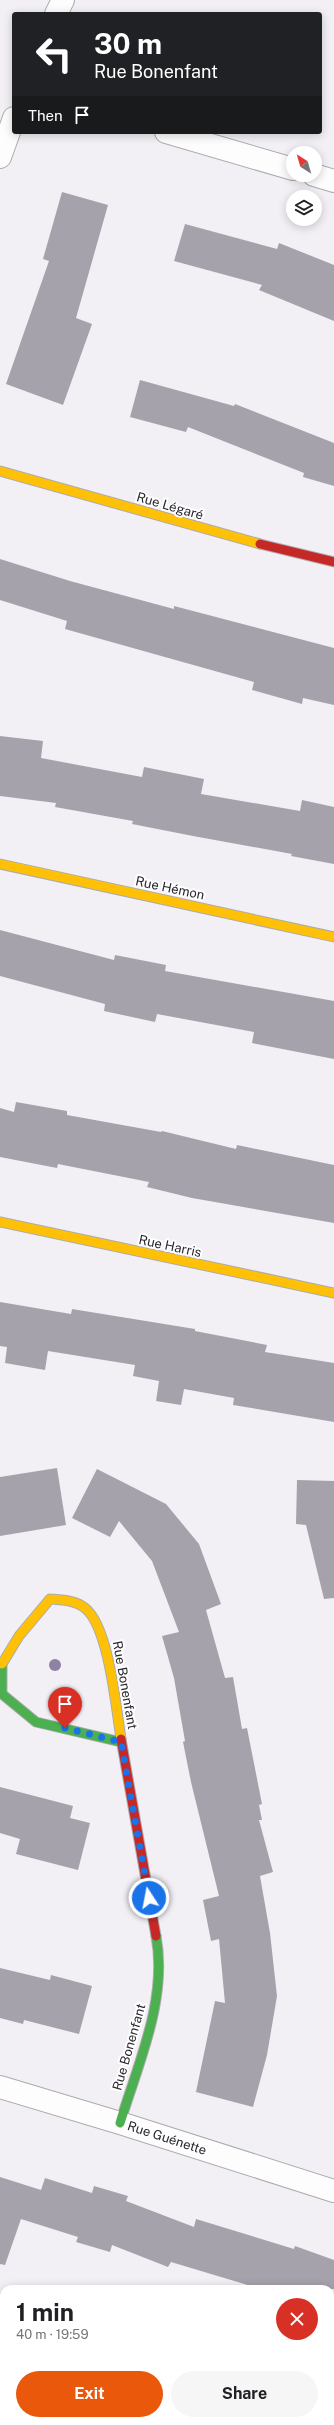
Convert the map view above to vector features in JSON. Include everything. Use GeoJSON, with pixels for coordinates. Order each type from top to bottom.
{"type":"FeatureCollection","features":[{"type":"Feature","properties":{"kind":"street"},"geometry":{"type":"LineString","coordinates":[[57,12],[63,0]]}},
{"type":"Feature","properties":{"kind":"street"},"geometry":{"type":"LineString","coordinates":[[0,157],[12,124]]}},
{"type":"Feature","properties":{"kind":"street"},"geometry":{"type":"LineString","coordinates":[[173,134],[286,167]]}},
{"type":"Feature","properties":{"kind":"street"},"geometry":{"type":"LineString","coordinates":[[322,177],[334,181]]}},
{"type":"Feature","properties":{"kind":"street","name":"Rue Légaré"},"geometry":{"type":"LineString","coordinates":[[0,472],[256,544],[334,562]]}},
{"type":"Feature","properties":{"kind":"street","name":"Rue Hémon"},"geometry":{"type":"LineString","coordinates":[[0,864],[334,937]]}},
{"type":"Feature","properties":{"kind":"street","name":"Rue Harris"},"geometry":{"type":"LineString","coordinates":[[0,1222],[334,1293]]}},
{"type":"Feature","properties":{"kind":"street","name":"Rue Bonenfant"},"geometry":{"type":"LineString","coordinates":[[120,2123],[149,2030],[159,1979],[157,1939],[104,1641],[93,1614],[74,1600],[50,1599],[19,1636],[2,1663],[2,1694],[20,1711],[36,1722],[121,1742]]}},
{"type":"Feature","properties":{"kind":"street","name":"Rue Guénette"},"geometry":{"type":"LineString","coordinates":[[0,2087],[120,2123],[334,2191]]}},
{"type":"Feature","properties":{"kind":"building"},"geometry":{"type":"Polygon","coordinates":[[[62,192],[108,205],[76,318],[92,324],[63,405],[6,384],[49,261],[43,259],[62,192]]]}},
{"type":"Feature","properties":{"kind":"building"},"geometry":{"type":"Polygon","coordinates":[[[185,224],[277,249],[279,243],[334,265],[334,321],[259,290],[262,285],[174,261],[185,224]]]}},
{"type":"Feature","properties":{"kind":"building"},"geometry":{"type":"Polygon","coordinates":[[[140,380],[234,406],[235,404],[334,443],[334,486],[303,477],[304,473],[188,427],[186,432],[130,417],[140,380]]]}},
{"type":"Feature","properties":{"kind":"building"},"geometry":{"type":"Polygon","coordinates":[[[0,559],[70,581],[174,609],[174,606],[334,648],[334,705],[303,698],[302,704],[252,690],[254,682],[65,629],[67,621],[0,600],[0,559]]]}},
{"type":"Feature","properties":{"kind":"building"},"geometry":{"type":"Polygon","coordinates":[[[0,736],[43,741],[41,758],[142,777],[144,767],[204,779],[201,794],[300,811],[302,800],[334,807],[334,864],[291,856],[292,854],[132,824],[133,821],[55,807],[56,803],[0,796],[0,736]]]}},
{"type":"Feature","properties":{"kind":"building"},"geometry":{"type":"Polygon","coordinates":[[[0,930],[114,960],[115,955],[166,965],[165,971],[334,1001],[334,1059],[252,1043],[254,1032],[157,1014],[155,1022],[104,1011],[105,1004],[0,976],[0,930]]]}},
{"type":"Feature","properties":{"kind":"building"},"geometry":{"type":"Polygon","coordinates":[[[16,1102],[67,1111],[67,1115],[162,1131],[236,1149],[237,1145],[334,1165],[334,1223],[192,1198],[147,1187],[149,1182],[58,1164],[57,1168],[0,1157],[0,1108],[14,1112],[16,1102]]]}},
{"type":"Feature","properties":{"kind":"building"},"geometry":{"type":"Polygon","coordinates":[[[0,1302],[71,1314],[72,1309],[195,1329],[195,1331],[267,1345],[265,1352],[334,1363],[334,1422],[233,1405],[234,1398],[184,1389],[181,1405],[156,1401],[159,1381],[133,1376],[135,1365],[48,1351],[45,1370],[5,1363],[7,1347],[0,1346],[0,1302]]]}},
{"type":"Feature","properties":{"kind":"building"},"geometry":{"type":"Polygon","coordinates":[[[57,1468],[66,1525],[0,1536],[0,1477],[57,1468]]]}},
{"type":"Feature","properties":{"kind":"building"},"geometry":{"type":"Polygon","coordinates":[[[97,1469],[166,1504],[199,1544],[221,1604],[206,1610],[225,1678],[233,1677],[242,1729],[247,1728],[262,1804],[259,1805],[262,1820],[259,1820],[273,1872],[260,1876],[270,1933],[277,1996],[267,2055],[253,2107],[196,2092],[215,2001],[225,2003],[219,1939],[211,1941],[203,1900],[219,1896],[191,1782],[183,1742],[185,1741],[174,1678],[162,1636],[179,1632],[152,1561],[119,1521],[110,1537],[72,1518],[97,1469]]]}},
{"type":"Feature","properties":{"kind":"building"},"geometry":{"type":"Polygon","coordinates":[[[297,1480],[334,1481],[334,1598],[324,1599],[306,1525],[296,1524],[297,1480]]]}},
{"type":"Feature","properties":{"kind":"building"},"geometry":{"type":"Polygon","coordinates":[[[0,1787],[73,1806],[70,1818],[90,1823],[78,1870],[16,1854],[20,1839],[0,1833],[0,1787]]]}},
{"type":"Feature","properties":{"kind":"building"},"geometry":{"type":"Polygon","coordinates":[[[0,1968],[50,1980],[51,1975],[92,1986],[79,2034],[24,2020],[23,2024],[0,2018],[0,1968]]]}},
{"type":"Feature","properties":{"kind":"building"},"geometry":{"type":"Polygon","coordinates":[[[0,2177],[41,2190],[45,2178],[92,2193],[94,2186],[128,2196],[126,2201],[194,2227],[196,2219],[294,2249],[295,2246],[334,2260],[334,2285],[248,2285],[171,2262],[168,2267],[112,2245],[110,2252],[76,2242],[78,2237],[21,2219],[5,2265],[0,2264],[0,2177]]]}},
{"type":"Feature","properties":{"kind":"traffic: fast"},"geometry":{"type":"LineString","coordinates":[[2,1664],[2,1694],[36,1722],[121,1742]]}},
{"type":"Feature","properties":{"kind":"traffic: fast"},"geometry":{"type":"LineString","coordinates":[[120,2123],[142,2055],[155,2007],[159,1960],[156,1936]]}},
{"type":"Feature","properties":{"kind":"traffic: slow"},"geometry":{"type":"LineString","coordinates":[[0,471],[260,544]]}},
{"type":"Feature","properties":{"kind":"traffic: slow"},"geometry":{"type":"LineString","coordinates":[[0,864],[334,937]]}},
{"type":"Feature","properties":{"kind":"traffic: slow"},"geometry":{"type":"LineString","coordinates":[[0,1222],[334,1293]]}},
{"type":"Feature","properties":{"kind":"traffic: slow"},"geometry":{"type":"LineString","coordinates":[[2,1664],[19,1636],[50,1599],[68,1601],[81,1605],[93,1618],[100,1632],[106,1650],[114,1689],[121,1739]]}},
{"type":"Feature","properties":{"kind":"traffic: jam"},"geometry":{"type":"LineString","coordinates":[[260,544],[334,562]]}},
{"type":"Feature","properties":{"kind":"traffic: jam"},"geometry":{"type":"LineString","coordinates":[[121,1739],[156,1936]]}},
{"type":"Feature","properties":{"kind":"route"},"geometry":{"type":"LineString","coordinates":[[65,1728],[121,1742],[149,1898]]}}]}
